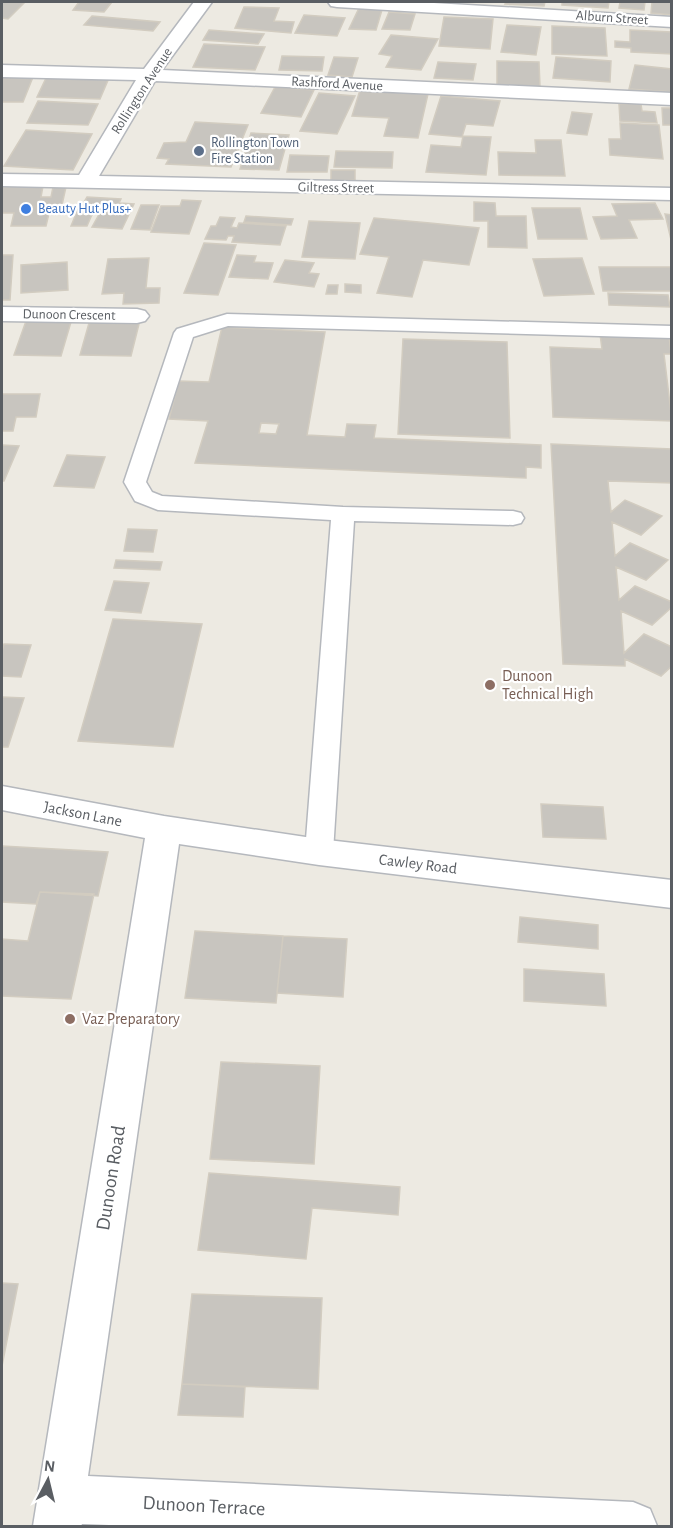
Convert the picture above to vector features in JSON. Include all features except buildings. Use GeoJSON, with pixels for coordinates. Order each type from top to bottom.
{"type":"FeatureCollection","features":[{"type":"Feature","properties":{"kind":"street","name":"Rollington Avenue"},"geometry":{"type":"LineString","coordinates":[[85,182],[149,75],[202,2]]}},
{"type":"Feature","properties":{"kind":"street","name":"Alburn Street"},"geometry":{"type":"LineString","coordinates":[[337,2],[672,22]]}},
{"type":"Feature","properties":{"kind":"street","name":"Rashford Avenue"},"geometry":{"type":"LineString","coordinates":[[2,71],[149,75],[672,99]]}},
{"type":"Feature","properties":{"kind":"street","name":"Giltress Street"},"geometry":{"type":"LineString","coordinates":[[2,180],[672,195]]}},
{"type":"Feature","properties":{"kind":"street","name":"Dunoon Crescent"},"geometry":{"type":"LineString","coordinates":[[2,314],[137,316]]}},
{"type":"Feature","properties":{"kind":"street","name":"Jackson Lane"},"geometry":{"type":"LineString","coordinates":[[2,798],[164,829]]}},
{"type":"Feature","properties":{"kind":"street","name":"Cawley Road"},"geometry":{"type":"LineString","coordinates":[[164,829],[319,852],[672,894]]}},
{"type":"Feature","properties":{"kind":"street","name":"Dunoon Road"},"geometry":{"type":"LineString","coordinates":[[60,1513],[164,829]]}},
{"type":"Feature","properties":{"kind":"street","name":"Dunoon Terrace"},"geometry":{"type":"LineString","coordinates":[[60,1513],[633,1527]]}},
{"type":"Feature","properties":{"kind":"lane"},"geometry":{"type":"LineString","coordinates":[[513,518],[343,514],[158,503],[143,495],[135,482],[184,333],[227,320],[672,332]]}},
{"type":"Feature","properties":{"kind":"lane"},"geometry":{"type":"LineString","coordinates":[[319,852],[343,514]]}},
{"type":"Feature","properties":{"kind":"place","name":"Rollington Town Fire Station"},"geometry":{"type":"Point","coordinates":[199,151]}},
{"type":"Feature","properties":{"kind":"place","name":"Beauty Hut Plus+"},"geometry":{"type":"Point","coordinates":[26,209]}},
{"type":"Feature","properties":{"kind":"place","name":"Dunoon Technical High"},"geometry":{"type":"Point","coordinates":[490,685]}},
{"type":"Feature","properties":{"kind":"place","name":"Vaz Preparatory"},"geometry":{"type":"Point","coordinates":[70,1019]}}]}
